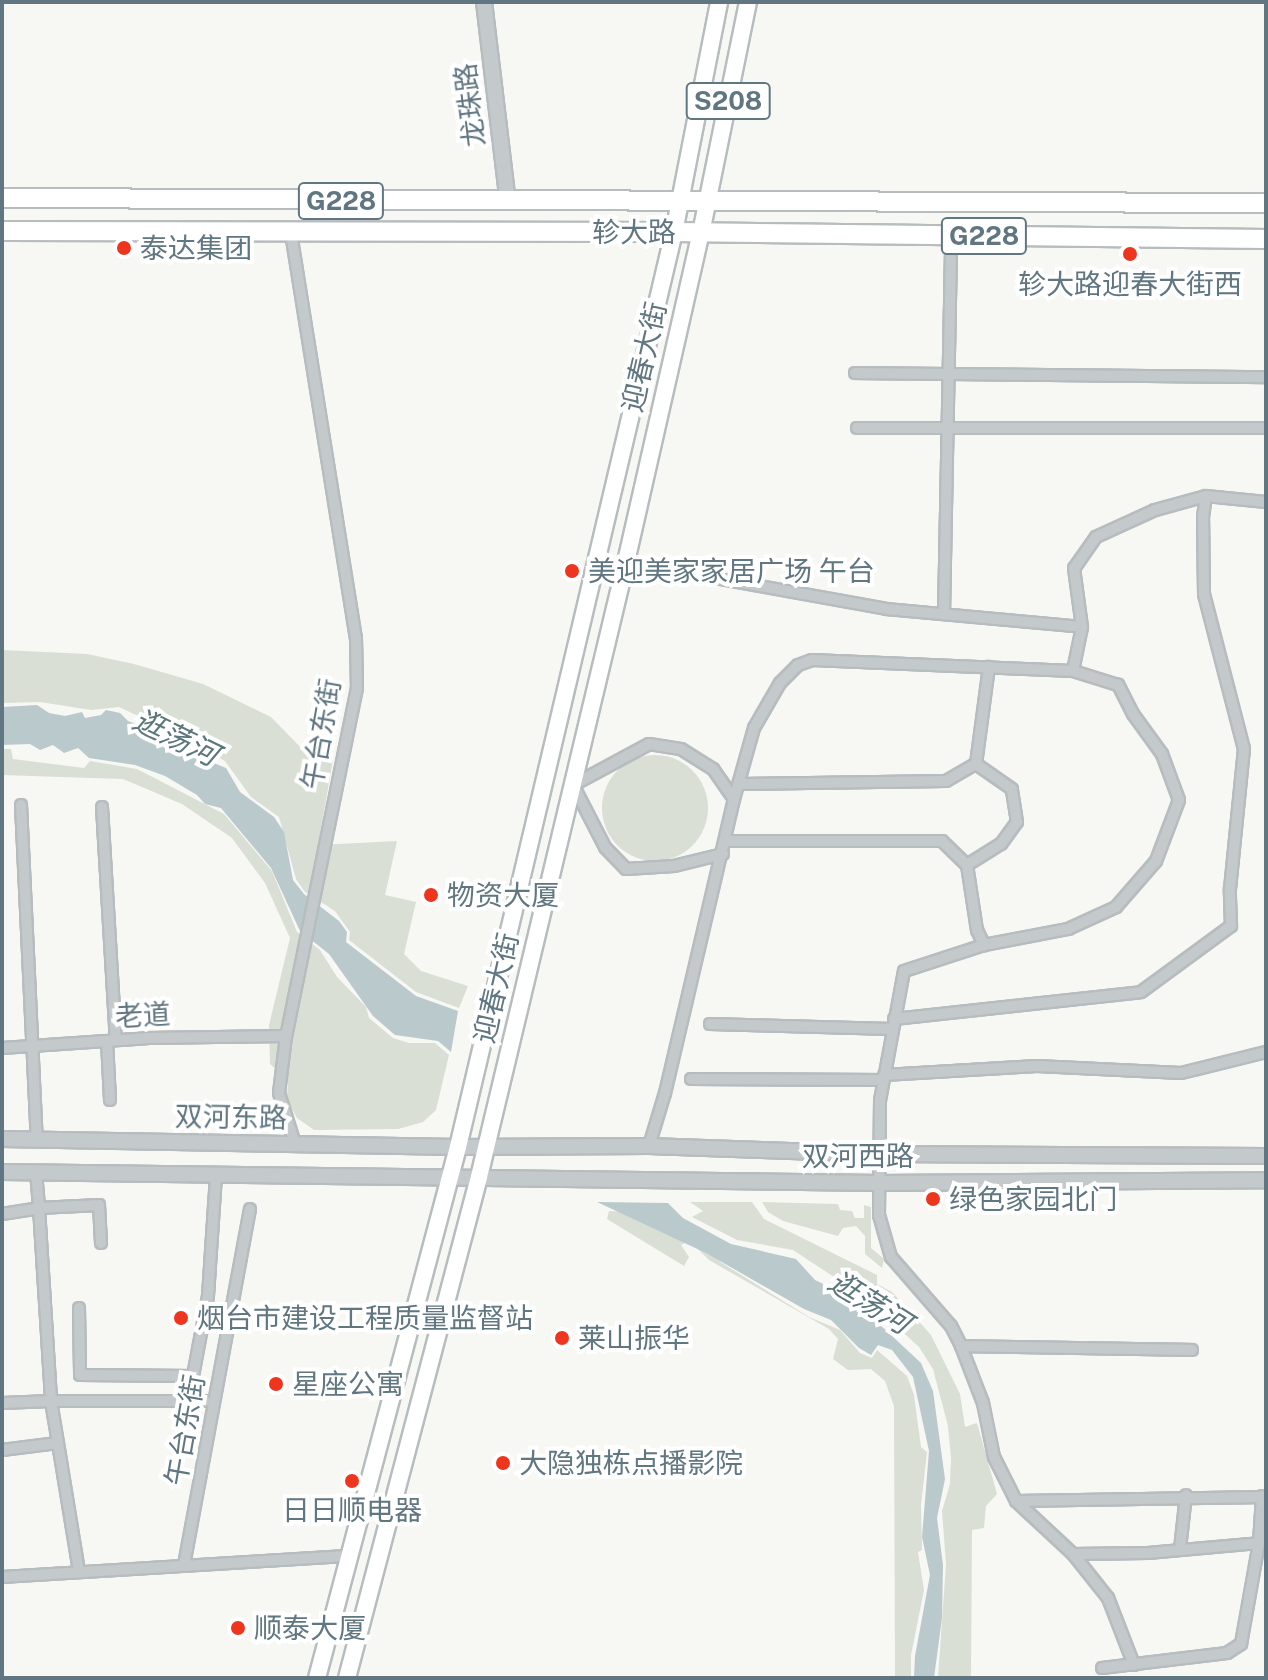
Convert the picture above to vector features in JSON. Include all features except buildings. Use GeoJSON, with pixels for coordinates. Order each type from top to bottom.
{"type":"FeatureCollection","features":[{"type":"Feature","properties":{"kind":"highway","name":"轸大路"},"geometry":{"type":"LineString","coordinates":[[2,198],[1266,203]]}},
{"type":"Feature","properties":{"kind":"highway","name":"轸大路"},"geometry":{"type":"LineString","coordinates":[[2,231],[674,232],[1266,239]]}},
{"type":"Feature","properties":{"kind":"main road","name":"S208"},"geometry":{"type":"LineString","coordinates":[[681,200],[719,2]]}},
{"type":"Feature","properties":{"kind":"main road","name":"S208"},"geometry":{"type":"LineString","coordinates":[[708,201],[748,2]]}},
{"type":"Feature","properties":{"kind":"main road","name":"迎春大街"},"geometry":{"type":"LineString","coordinates":[[317,1678],[458,1147],[681,200]]}},
{"type":"Feature","properties":{"kind":"main road","name":"迎春大街"},"geometry":{"type":"LineString","coordinates":[[347,1678],[479,1177],[626,562],[708,201]]}},
{"type":"Feature","properties":{"kind":"street","name":"龙珠路"},"geometry":{"type":"LineString","coordinates":[[484,2],[508,202]]}},
{"type":"Feature","properties":{"kind":"street","name":"午台东街"},"geometry":{"type":"LineString","coordinates":[[291,233],[356,638],[357,688],[318,892],[286,1036],[279,1093],[295,1144]]}},
{"type":"Feature","properties":{"kind":"street"},"geometry":{"type":"LineString","coordinates":[[944,614],[951,236]]}},
{"type":"Feature","properties":{"kind":"street"},"geometry":{"type":"LineString","coordinates":[[855,373],[1266,377]]}},
{"type":"Feature","properties":{"kind":"street"},"geometry":{"type":"LineString","coordinates":[[857,428],[946,431],[1266,428]]}},
{"type":"Feature","properties":{"kind":"street"},"geometry":{"type":"LineString","coordinates":[[710,1024],[893,1024],[1141,992],[1231,926],[1230,889],[1244,749],[1204,594],[1203,517],[1206,496]]}},
{"type":"Feature","properties":{"kind":"street"},"geometry":{"type":"LineString","coordinates":[[1073,671],[1082,627],[1074,568],[1096,537],[1155,510],[1206,496],[1266,502]]}},
{"type":"Feature","properties":{"kind":"street"},"geometry":{"type":"LineString","coordinates":[[626,562],[886,609],[1082,627]]}},
{"type":"Feature","properties":{"kind":"street"},"geometry":{"type":"LineString","coordinates":[[649,1146],[754,728],[780,683],[798,665],[812,660],[1073,671],[1118,685],[1133,714],[1162,754],[1179,800],[1156,861],[1116,907],[1068,929],[984,945],[904,971],[880,1100],[882,1154],[879,1215],[891,1257],[941,1313],[961,1346],[983,1403],[994,1457],[1016,1501],[1073,1554],[1108,1598],[1134,1665]]}},
{"type":"Feature","properties":{"kind":"street"},"geometry":{"type":"LineString","coordinates":[[976,764],[989,667]]}},
{"type":"Feature","properties":{"kind":"street"},"geometry":{"type":"LineString","coordinates":[[723,854],[674,866],[626,869],[605,847],[573,785],[649,744],[681,749],[713,769],[734,799]]}},
{"type":"Feature","properties":{"kind":"street"},"geometry":{"type":"LineString","coordinates":[[740,784],[946,781],[976,764]]}},
{"type":"Feature","properties":{"kind":"street"},"geometry":{"type":"LineString","coordinates":[[967,865],[1001,844],[1017,822],[1012,789],[976,764]]}},
{"type":"Feature","properties":{"kind":"street"},"geometry":{"type":"LineString","coordinates":[[21,805],[37,1140]]}},
{"type":"Feature","properties":{"kind":"street"},"geometry":{"type":"LineString","coordinates":[[102,807],[112,1040],[110,1100]]}},
{"type":"Feature","properties":{"kind":"street"},"geometry":{"type":"LineString","coordinates":[[726,841],[942,841],[967,865],[977,930],[984,945]]}},
{"type":"Feature","properties":{"kind":"street","name":"老道"},"geometry":{"type":"LineString","coordinates":[[2,1048],[112,1040],[286,1036]]}},
{"type":"Feature","properties":{"kind":"street"},"geometry":{"type":"LineString","coordinates":[[691,1079],[884,1077],[1037,1066],[1181,1073],[1266,1052]]}},
{"type":"Feature","properties":{"kind":"street","name":"双河东路"},"geometry":{"type":"LineString","coordinates":[[2,1139],[458,1147]]}},
{"type":"Feature","properties":{"kind":"street","name":"双河西路"},"geometry":{"type":"LineString","coordinates":[[458,1147],[649,1146],[882,1154],[1266,1156]]}},
{"type":"Feature","properties":{"kind":"street","name":"双河东路"},"geometry":{"type":"LineString","coordinates":[[2,1172],[450,1175]]}},
{"type":"Feature","properties":{"kind":"street"},"geometry":{"type":"LineString","coordinates":[[36,1172],[51,1401],[79,1571]]}},
{"type":"Feature","properties":{"kind":"street"},"geometry":{"type":"LineString","coordinates":[[79,1308],[80,1375],[193,1376],[208,1296],[216,1174]]}},
{"type":"Feature","properties":{"kind":"street","name":"双河西路"},"geometry":{"type":"LineString","coordinates":[[450,1175],[881,1183],[1266,1180]]}},
{"type":"Feature","properties":{"kind":"street"},"geometry":{"type":"LineString","coordinates":[[2,1214],[39,1208],[99,1205],[101,1243]]}},
{"type":"Feature","properties":{"kind":"street","name":"午台东街"},"geometry":{"type":"LineString","coordinates":[[184,1565],[250,1209]]}},
{"type":"Feature","properties":{"kind":"street"},"geometry":{"type":"LineString","coordinates":[[961,1346],[1192,1350]]}},
{"type":"Feature","properties":{"kind":"street"},"geometry":{"type":"LineString","coordinates":[[2,1403],[205,1401]]}},
{"type":"Feature","properties":{"kind":"street"},"geometry":{"type":"LineString","coordinates":[[2,1450],[58,1443]]}},
{"type":"Feature","properties":{"kind":"street"},"geometry":{"type":"LineString","coordinates":[[1016,1501],[1186,1495],[1264,1496],[1241,1644],[1227,1653],[1102,1668]]}},
{"type":"Feature","properties":{"kind":"street"},"geometry":{"type":"LineString","coordinates":[[1180,1549],[1186,1495]]}},
{"type":"Feature","properties":{"kind":"street"},"geometry":{"type":"LineString","coordinates":[[1073,1554],[1259,1543]]}},
{"type":"Feature","properties":{"kind":"street"},"geometry":{"type":"LineString","coordinates":[[2,1577],[349,1556]]}},
{"type":"Feature","properties":{"kind":"shaded area"},"geometry":{"type":"Polygon","coordinates":[[[2,650],[87,654],[203,684],[271,717],[310,757],[333,760],[318,845],[397,841],[385,895],[416,902],[404,954],[421,971],[468,986],[459,1008],[416,992],[349,940],[350,932],[335,911],[305,892],[296,879],[279,817],[251,797],[225,761],[195,745],[173,742],[151,722],[119,707],[91,710],[40,702],[2,703],[2,650]]]}},
{"type":"Feature","properties":{"kind":"shaded area"},"geometry":{"type":"Polygon","coordinates":[[[37,705],[49,713],[65,716],[82,712],[85,718],[101,715],[106,710],[120,713],[128,721],[162,733],[171,752],[192,748],[199,757],[226,768],[240,792],[274,817],[284,832],[293,880],[304,894],[339,921],[347,932],[346,942],[416,996],[458,1011],[451,1052],[438,1041],[395,1035],[373,1016],[329,954],[300,931],[271,868],[221,808],[205,804],[197,795],[165,776],[135,765],[89,758],[78,748],[64,753],[53,745],[40,750],[30,744],[2,745],[2,707],[37,705]]]}},
{"type":"Feature","properties":{"kind":"shaded area"},"geometry":{"type":"Polygon","coordinates":[[[2,749],[11,749],[13,759],[84,768],[90,761],[137,769],[224,814],[272,871],[297,932],[320,950],[337,977],[366,1007],[369,1018],[393,1038],[409,1043],[435,1043],[449,1055],[436,1110],[423,1122],[398,1129],[314,1130],[297,1118],[287,1100],[288,1080],[270,1064],[269,1025],[290,938],[265,883],[232,838],[182,804],[123,779],[2,775],[2,749]]]}},
{"type":"Feature","properties":{"kind":"shaded area"},"geometry":{"type":"Polygon","coordinates":[[[655,755],[675,759],[692,771],[704,788],[708,808],[704,828],[692,845],[675,857],[655,861],[635,857],[618,845],[606,828],[602,808],[606,788],[618,771],[635,759],[655,755]]]}},
{"type":"Feature","properties":{"kind":"shaded area"},"geometry":{"type":"Polygon","coordinates":[[[597,1202],[668,1203],[683,1218],[731,1244],[796,1259],[815,1280],[862,1303],[877,1322],[921,1363],[933,1391],[945,1479],[937,1518],[943,1565],[942,1618],[934,1678],[914,1678],[930,1575],[922,1537],[929,1451],[913,1377],[892,1350],[878,1345],[871,1355],[859,1348],[831,1320],[804,1309],[706,1253],[597,1202]]]}},
{"type":"Feature","properties":{"kind":"shaded area"},"geometry":{"type":"Polygon","coordinates":[[[690,1202],[752,1202],[764,1219],[877,1275],[877,1284],[892,1292],[931,1335],[960,1394],[965,1427],[977,1423],[997,1494],[986,1506],[984,1528],[972,1530],[971,1677],[938,1678],[946,1564],[942,1511],[950,1484],[951,1458],[948,1426],[933,1369],[919,1347],[866,1298],[793,1250],[737,1240],[692,1217],[703,1211],[690,1202]]]}},
{"type":"Feature","properties":{"kind":"shaded area"},"geometry":{"type":"Polygon","coordinates":[[[762,1202],[838,1204],[840,1210],[852,1211],[855,1218],[864,1218],[864,1205],[871,1207],[871,1248],[884,1259],[882,1268],[865,1254],[865,1236],[856,1226],[843,1228],[838,1236],[783,1221],[768,1212],[762,1202]]]}},
{"type":"Feature","properties":{"kind":"shaded area"},"geometry":{"type":"Polygon","coordinates":[[[609,1211],[627,1212],[690,1237],[722,1263],[809,1317],[840,1330],[860,1353],[872,1358],[877,1350],[907,1376],[914,1395],[921,1447],[927,1452],[921,1505],[922,1550],[918,1552],[924,1590],[911,1655],[911,1678],[895,1678],[894,1406],[885,1381],[871,1369],[848,1370],[833,1359],[838,1339],[829,1329],[709,1260],[695,1246],[687,1242],[681,1245],[689,1257],[684,1266],[607,1219],[609,1211]]]}},
{"type":"Feature","properties":{"kind":"place","name":"泰达集团"},"geometry":{"type":"Point","coordinates":[124,248]}},
{"type":"Feature","properties":{"kind":"place","name":"轸大路迎春大街西"},"geometry":{"type":"Point","coordinates":[1130,254]}},
{"type":"Feature","properties":{"kind":"place","name":"美迎美家家居广场 午台"},"geometry":{"type":"Point","coordinates":[572,571]}},
{"type":"Feature","properties":{"kind":"place","name":"物资大厦"},"geometry":{"type":"Point","coordinates":[431,895]}},
{"type":"Feature","properties":{"kind":"place","name":"绿色家园北门"},"geometry":{"type":"Point","coordinates":[933,1199]}},
{"type":"Feature","properties":{"kind":"place","name":"烟台市建设工程质量监督站"},"geometry":{"type":"Point","coordinates":[181,1318]}},
{"type":"Feature","properties":{"kind":"place","name":"莱山振华"},"geometry":{"type":"Point","coordinates":[562,1338]}},
{"type":"Feature","properties":{"kind":"place","name":"星座公寓"},"geometry":{"type":"Point","coordinates":[276,1384]}},
{"type":"Feature","properties":{"kind":"place","name":"大隐独栋点播影院"},"geometry":{"type":"Point","coordinates":[503,1463]}},
{"type":"Feature","properties":{"kind":"place","name":"日日顺电器"},"geometry":{"type":"Point","coordinates":[352,1481]}},
{"type":"Feature","properties":{"kind":"place","name":"顺泰大厦"},"geometry":{"type":"Point","coordinates":[238,1628]}},
{"type":"Feature","properties":{"kind":"water label","name":"逛荡河"},"geometry":{"type":"Point","coordinates":[176,737]}},
{"type":"Feature","properties":{"kind":"water label","name":"逛荡河"},"geometry":{"type":"Point","coordinates":[870,1302]}}]}
